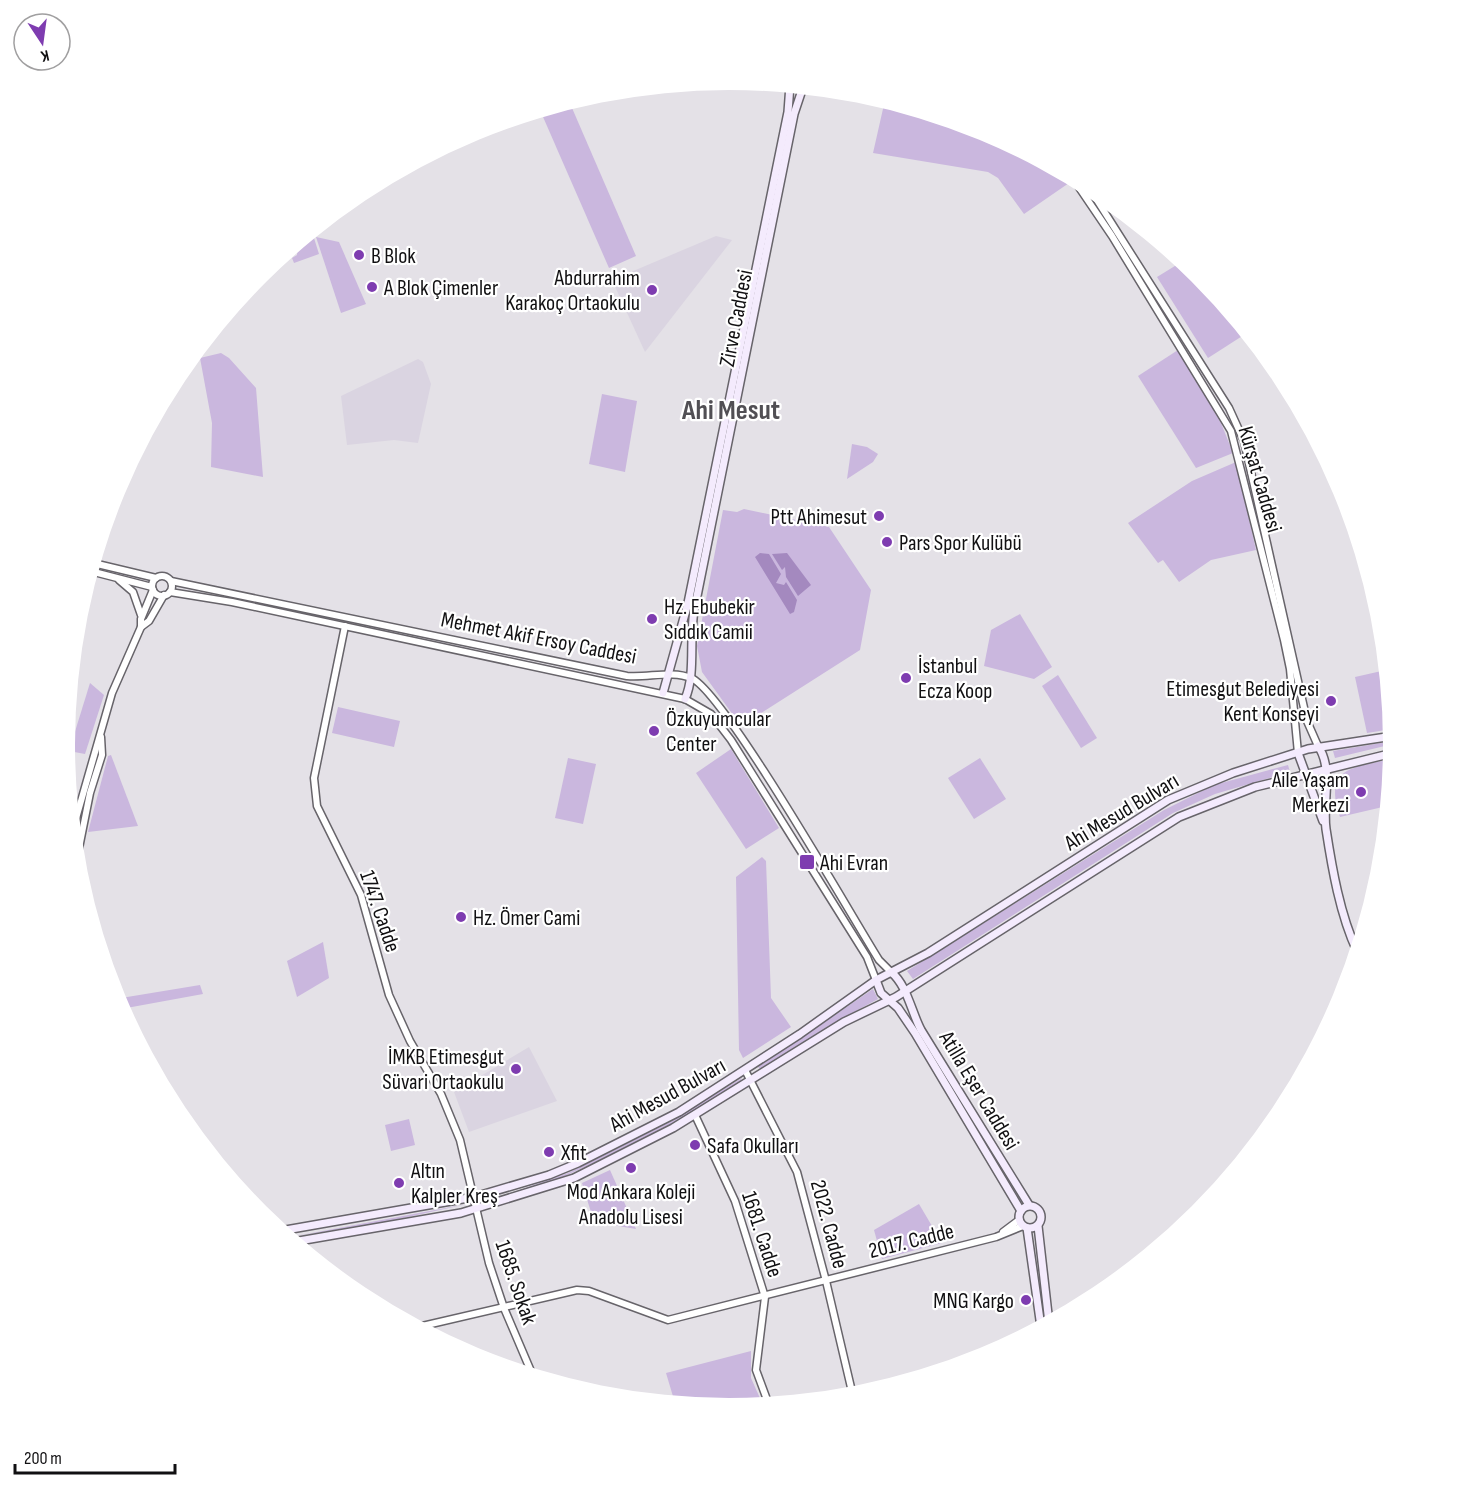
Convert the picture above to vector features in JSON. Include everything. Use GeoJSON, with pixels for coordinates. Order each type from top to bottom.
{"type":"FeatureCollection","features":[{"type":"Feature","properties":{"kind":"main road","name":"Zirve Caddesi"},"geometry":{"type":"LineString","coordinates":[[663,693],[688,603],[788,112],[789,93]]}},
{"type":"Feature","properties":{"kind":"main road","name":"Zirve Caddesi"},"geometry":{"type":"LineString","coordinates":[[685,699],[691,677],[691,627],[694,611],[794,114],[801,94]]}},
{"type":"Feature","properties":{"kind":"main road","name":"Ahi Mesud Bulvarı"},"geometry":{"type":"LineString","coordinates":[[291,1229],[474,1197],[549,1175],[578,1163],[668,1118],[746,1070],[876,980],[928,953],[1158,806],[1214,780],[1318,746],[1383,737]]}},
{"type":"Feature","properties":{"kind":"main road","name":"Kürşat Caddesi"},"geometry":{"type":"LineString","coordinates":[[1318,746],[1326,768],[1325,827]]}},
{"type":"Feature","properties":{"kind":"main road","name":"Kürşat Caddesi"},"geometry":{"type":"LineString","coordinates":[[1298,753],[1325,827],[1339,891],[1353,938]]}},
{"type":"Feature","properties":{"kind":"main road","name":"Ahi Mesud Bulvarı"},"geometry":{"type":"LineString","coordinates":[[303,1240],[476,1209],[574,1178],[695,1115],[844,1022],[889,1001],[1173,820],[1217,800],[1326,768],[1383,755]]}},
{"type":"Feature","properties":{"kind":"main road"},"geometry":{"type":"LineString","coordinates":[[891,972],[905,990]]}},
{"type":"Feature","properties":{"kind":"main road"},"geometry":{"type":"LineString","coordinates":[[876,980],[881,993],[889,1001]]}},
{"type":"Feature","properties":{"kind":"main road","name":"Atilla Eşer Caddesi"},"geometry":{"type":"LineString","coordinates":[[905,990],[908,1004],[921,1030],[1029,1206]]}},
{"type":"Feature","properties":{"kind":"main road","name":"Atilla Eşer Caddesi"},"geometry":{"type":"LineString","coordinates":[[889,1001],[915,1033],[1020,1211]]}},
{"type":"Feature","properties":{"kind":"main road"},"geometry":{"type":"LineString","coordinates":[[1040,1319],[1020,1211],[1029,1206],[1036,1207],[1041,1213],[1038,1226],[1048,1314]]}},
{"type":"Feature","properties":{"kind":"main road"},"geometry":{"type":"LineString","coordinates":[[1023,1225],[1038,1226]]}},
{"type":"Feature","properties":{"kind":"street","name":"Kürşat Caddesi"},"geometry":{"type":"LineString","coordinates":[[1084,195],[1112,236],[1231,431],[1284,640],[1290,669],[1298,753]]}},
{"type":"Feature","properties":{"kind":"street","name":"Kürşat Caddesi"},"geometry":{"type":"LineString","coordinates":[[1101,206],[1229,408],[1244,441],[1307,722],[1318,746]]}},
{"type":"Feature","properties":{"kind":"street"},"geometry":{"type":"LineString","coordinates":[[101,564],[156,578],[164,576],[171,581],[167,594],[149,621],[141,627]]}},
{"type":"Feature","properties":{"kind":"street"},"geometry":{"type":"LineString","coordinates":[[98,573],[152,588],[158,595],[167,594]]}},
{"type":"Feature","properties":{"kind":"street"},"geometry":{"type":"LineString","coordinates":[[79,808],[112,693],[141,627],[138,601],[133,592],[116,578]]}},
{"type":"Feature","properties":{"kind":"street"},"geometry":{"type":"LineString","coordinates":[[141,620],[156,578]]}},
{"type":"Feature","properties":{"kind":"street","name":"Mehmet Akif Ersoy Caddesi"},"geometry":{"type":"LineString","coordinates":[[171,581],[627,676],[691,677]]}},
{"type":"Feature","properties":{"kind":"street","name":"Mehmet Akif Ersoy Caddesi"},"geometry":{"type":"LineString","coordinates":[[167,594],[345,626],[685,699],[711,714],[731,740],[867,957],[876,980]]}},
{"type":"Feature","properties":{"kind":"street","name":"1747. Cadde"},"geometry":{"type":"LineString","coordinates":[[345,626],[314,778],[316,806],[361,895],[393,1003],[410,1041],[441,1094],[460,1140],[474,1197]]}},
{"type":"Feature","properties":{"kind":"street"},"geometry":{"type":"LineString","coordinates":[[691,677],[713,697],[739,734],[873,951],[891,972]]}},
{"type":"Feature","properties":{"kind":"street"},"geometry":{"type":"LineString","coordinates":[[82,834],[90,793],[102,755],[101,737]]}},
{"type":"Feature","properties":{"kind":"street","name":"2022. Cadde"},"geometry":{"type":"LineString","coordinates":[[746,1070],[797,1172],[851,1386]]}},
{"type":"Feature","properties":{"kind":"street","name":"1681. Cadde"},"geometry":{"type":"LineString","coordinates":[[695,1115],[735,1201],[765,1297],[756,1370],[766,1397]]}},
{"type":"Feature","properties":{"kind":"street","name":"1685. Sokak"},"geometry":{"type":"LineString","coordinates":[[474,1197],[504,1308],[529,1366]]}},
{"type":"Feature","properties":{"kind":"street","name":"2017. Cadde"},"geometry":{"type":"LineString","coordinates":[[429,1325],[577,1290],[589,1291],[668,1320],[996,1238],[1023,1225]]}},
{"type":"Feature","properties":{"kind":"shaded area"},"geometry":{"type":"Polygon","coordinates":[[[573,109],[636,256],[609,268],[543,117],[573,109]]]}},
{"type":"Feature","properties":{"kind":"shaded area"},"geometry":{"type":"Polygon","coordinates":[[[883,109],[939,125],[979,140],[1018,157],[1067,185],[1024,214],[998,178],[988,172],[873,153],[883,109]]]}},
{"type":"Feature","properties":{"kind":"shaded area"},"geometry":{"type":"Polygon","coordinates":[[[716,236],[732,240],[645,352],[612,280],[716,236]]]}},
{"type":"Feature","properties":{"kind":"shaded area"},"geometry":{"type":"Polygon","coordinates":[[[316,237],[339,242],[366,304],[341,313],[316,237]]]}},
{"type":"Feature","properties":{"kind":"shaded area"},"geometry":{"type":"Polygon","coordinates":[[[314,239],[319,254],[294,263],[292,258],[314,239]]]}},
{"type":"Feature","properties":{"kind":"shaded area"},"geometry":{"type":"Polygon","coordinates":[[[1175,266],[1221,313],[1241,337],[1208,358],[1157,277],[1175,266]]]}},
{"type":"Feature","properties":{"kind":"shaded area"},"geometry":{"type":"Polygon","coordinates":[[[1178,350],[1221,423],[1233,453],[1196,468],[1138,376],[1178,350]]]}},
{"type":"Feature","properties":{"kind":"shaded area"},"geometry":{"type":"Polygon","coordinates":[[[221,353],[229,358],[256,388],[263,477],[211,467],[212,423],[202,358],[221,353]]]}},
{"type":"Feature","properties":{"kind":"shaded area"},"geometry":{"type":"Polygon","coordinates":[[[418,359],[423,362],[431,384],[418,443],[394,440],[347,445],[341,396],[418,359]]]}},
{"type":"Feature","properties":{"kind":"shaded area"},"geometry":{"type":"Polygon","coordinates":[[[602,394],[637,401],[625,472],[589,464],[602,394]]]}},
{"type":"Feature","properties":{"kind":"shaded area"},"geometry":{"type":"Polygon","coordinates":[[[852,444],[867,447],[878,454],[873,462],[847,479],[852,444]]]}},
{"type":"Feature","properties":{"kind":"shaded area"},"geometry":{"type":"Polygon","coordinates":[[[1236,462],[1256,550],[1211,560],[1179,582],[1163,560],[1158,563],[1128,523],[1192,481],[1236,462]]]}},
{"type":"Feature","properties":{"kind":"shaded area"},"geometry":{"type":"Polygon","coordinates":[[[744,509],[829,527],[871,590],[860,650],[741,726],[702,672],[697,646],[723,510],[737,512],[744,509]]]}},
{"type":"Feature","properties":{"kind":"shaded area"},"geometry":{"type":"Polygon","coordinates":[[[760,553],[769,554],[781,574],[776,583],[784,585],[786,582],[797,600],[794,612],[790,614],[755,557],[760,553]]]}},
{"type":"Feature","properties":{"kind":"shaded area"},"geometry":{"type":"Polygon","coordinates":[[[787,553],[811,585],[798,596],[786,577],[785,567],[782,570],[772,554],[787,553]]]}},
{"type":"Feature","properties":{"kind":"shaded area"},"geometry":{"type":"Polygon","coordinates":[[[1020,614],[1052,667],[1034,679],[984,666],[991,630],[1020,614]]]}},
{"type":"Feature","properties":{"kind":"shaded area"},"geometry":{"type":"Polygon","coordinates":[[[1379,672],[1383,730],[1367,733],[1355,677],[1379,672]]]}},
{"type":"Feature","properties":{"kind":"shaded area"},"geometry":{"type":"Polygon","coordinates":[[[1058,675],[1097,738],[1081,748],[1042,686],[1058,675]]]}},
{"type":"Feature","properties":{"kind":"shaded area"},"geometry":{"type":"Polygon","coordinates":[[[90,683],[104,695],[85,754],[75,752],[75,731],[90,683]]]}},
{"type":"Feature","properties":{"kind":"shaded area"},"geometry":{"type":"Polygon","coordinates":[[[338,707],[400,721],[394,747],[332,733],[338,707]]]}},
{"type":"Feature","properties":{"kind":"shaded area"},"geometry":{"type":"Polygon","coordinates":[[[1383,743],[1383,746],[1335,758],[1333,751],[1383,743]]]}},
{"type":"Feature","properties":{"kind":"shaded area"},"geometry":{"type":"Polygon","coordinates":[[[731,749],[779,828],[746,849],[696,773],[731,749]]]}},
{"type":"Feature","properties":{"kind":"shaded area"},"geometry":{"type":"Polygon","coordinates":[[[111,755],[138,826],[88,832],[108,756],[111,755]]]}},
{"type":"Feature","properties":{"kind":"shaded area"},"geometry":{"type":"Polygon","coordinates":[[[568,758],[596,764],[583,824],[555,818],[568,758]]]}},
{"type":"Feature","properties":{"kind":"shaded area"},"geometry":{"type":"Polygon","coordinates":[[[980,758],[1006,799],[974,819],[948,778],[980,758]]]}},
{"type":"Feature","properties":{"kind":"shaded area","name":"Aile Yaşam Merkezi"},"geometry":{"type":"Polygon","coordinates":[[[1383,761],[1380,808],[1340,817],[1335,788],[1338,779],[1353,768],[1383,761]]]}},
{"type":"Feature","properties":{"kind":"shaded area"},"geometry":{"type":"Polygon","coordinates":[[[1288,765],[1290,772],[1215,794],[1173,813],[913,979],[907,971],[1164,810],[1214,785],[1288,765]]]}},
{"type":"Feature","properties":{"kind":"shaded area"},"geometry":{"type":"Polygon","coordinates":[[[762,857],[766,861],[771,998],[791,1027],[743,1058],[739,1050],[736,877],[762,857]]]}},
{"type":"Feature","properties":{"kind":"shaded area"},"geometry":{"type":"Polygon","coordinates":[[[323,942],[329,978],[297,997],[287,961],[323,942]]]}},
{"type":"Feature","properties":{"kind":"shaded area"},"geometry":{"type":"Polygon","coordinates":[[[200,985],[203,994],[131,1007],[126,997],[200,985]]]}},
{"type":"Feature","properties":{"kind":"shaded area"},"geometry":{"type":"Polygon","coordinates":[[[873,989],[878,999],[832,1024],[760,1069],[758,1067],[873,989]]]}},
{"type":"Feature","properties":{"kind":"shaded area","name":"İMKB Etimesgut Süvari Ortaokulu"},"geometry":{"type":"Polygon","coordinates":[[[529,1047],[557,1101],[469,1132],[454,1092],[529,1047]]]}},
{"type":"Feature","properties":{"kind":"shaded area"},"geometry":{"type":"Polygon","coordinates":[[[742,1078],[733,1087],[687,1116],[595,1162],[555,1180],[485,1202],[568,1173],[670,1122],[742,1078]]]}},
{"type":"Feature","properties":{"kind":"shaded area"},"geometry":{"type":"Polygon","coordinates":[[[409,1119],[415,1145],[391,1151],[385,1125],[409,1119]]]}},
{"type":"Feature","properties":{"kind":"shaded area"},"geometry":{"type":"Polygon","coordinates":[[[610,1170],[636,1229],[594,1222],[582,1183],[610,1170]]]}},
{"type":"Feature","properties":{"kind":"shaded area"},"geometry":{"type":"Polygon","coordinates":[[[467,1204],[376,1224],[297,1235],[467,1204]]]}},
{"type":"Feature","properties":{"kind":"shaded area"},"geometry":{"type":"Polygon","coordinates":[[[919,1204],[942,1243],[882,1259],[874,1230],[919,1204]]]}},
{"type":"Feature","properties":{"kind":"shaded area"},"geometry":{"type":"Polygon","coordinates":[[[751,1351],[751,1378],[760,1397],[673,1395],[666,1373],[751,1351]]]}},
{"type":"Feature","properties":{"kind":"place","name":"B Blok"},"geometry":{"type":"Point","coordinates":[359,255]}},
{"type":"Feature","properties":{"kind":"place","name":"A Blok Çimenler"},"geometry":{"type":"Point","coordinates":[372,287]}},
{"type":"Feature","properties":{"kind":"place","name":"Abdurrahim Karakoç Ortaokulu"},"geometry":{"type":"Point","coordinates":[652,290]}},
{"type":"Feature","properties":{"kind":"place","name":"Ptt Ahimesut"},"geometry":{"type":"Point","coordinates":[879,516]}},
{"type":"Feature","properties":{"kind":"place","name":"Pars Spor Kulübü"},"geometry":{"type":"Point","coordinates":[887,542]}},
{"type":"Feature","properties":{"kind":"place","name":"Hz. Ebubekir Sıddık Camii"},"geometry":{"type":"Point","coordinates":[652,619]}},
{"type":"Feature","properties":{"kind":"place","name":"İstanbul Ecza Koop"},"geometry":{"type":"Point","coordinates":[906,678]}},
{"type":"Feature","properties":{"kind":"place","name":"Etimesgut Belediyesi Kent Konseyi"},"geometry":{"type":"Point","coordinates":[1331,701]}},
{"type":"Feature","properties":{"kind":"place","name":"Özkuyumcular Center"},"geometry":{"type":"Point","coordinates":[654,731]}},
{"type":"Feature","properties":{"kind":"place","name":"Aile Yaşam Merkezi"},"geometry":{"type":"Point","coordinates":[1361,792]}},
{"type":"Feature","properties":{"kind":"place","name":"Ahi Evran"},"geometry":{"type":"Point","coordinates":[807,862]}},
{"type":"Feature","properties":{"kind":"place","name":"Hz. Ömer Cami"},"geometry":{"type":"Point","coordinates":[461,917]}},
{"type":"Feature","properties":{"kind":"place","name":"İMKB Etimesgut Süvari Ortaokulu"},"geometry":{"type":"Point","coordinates":[516,1069]}},
{"type":"Feature","properties":{"kind":"place","name":"Safa Okulları"},"geometry":{"type":"Point","coordinates":[695,1145]}},
{"type":"Feature","properties":{"kind":"place","name":"Xfit"},"geometry":{"type":"Point","coordinates":[549,1152]}},
{"type":"Feature","properties":{"kind":"place","name":"Mod Ankara Koleji Anadolu Lisesi"},"geometry":{"type":"Point","coordinates":[631,1168]}},
{"type":"Feature","properties":{"kind":"place","name":"Altın Kalpler Kreş"},"geometry":{"type":"Point","coordinates":[399,1183]}},
{"type":"Feature","properties":{"kind":"place","name":"MNG Kargo"},"geometry":{"type":"Point","coordinates":[1026,1300]}},
{"type":"Feature","properties":{"kind":"district","name":"Ahi Mesut"},"geometry":{"type":"Point","coordinates":[731,409]}}]}
